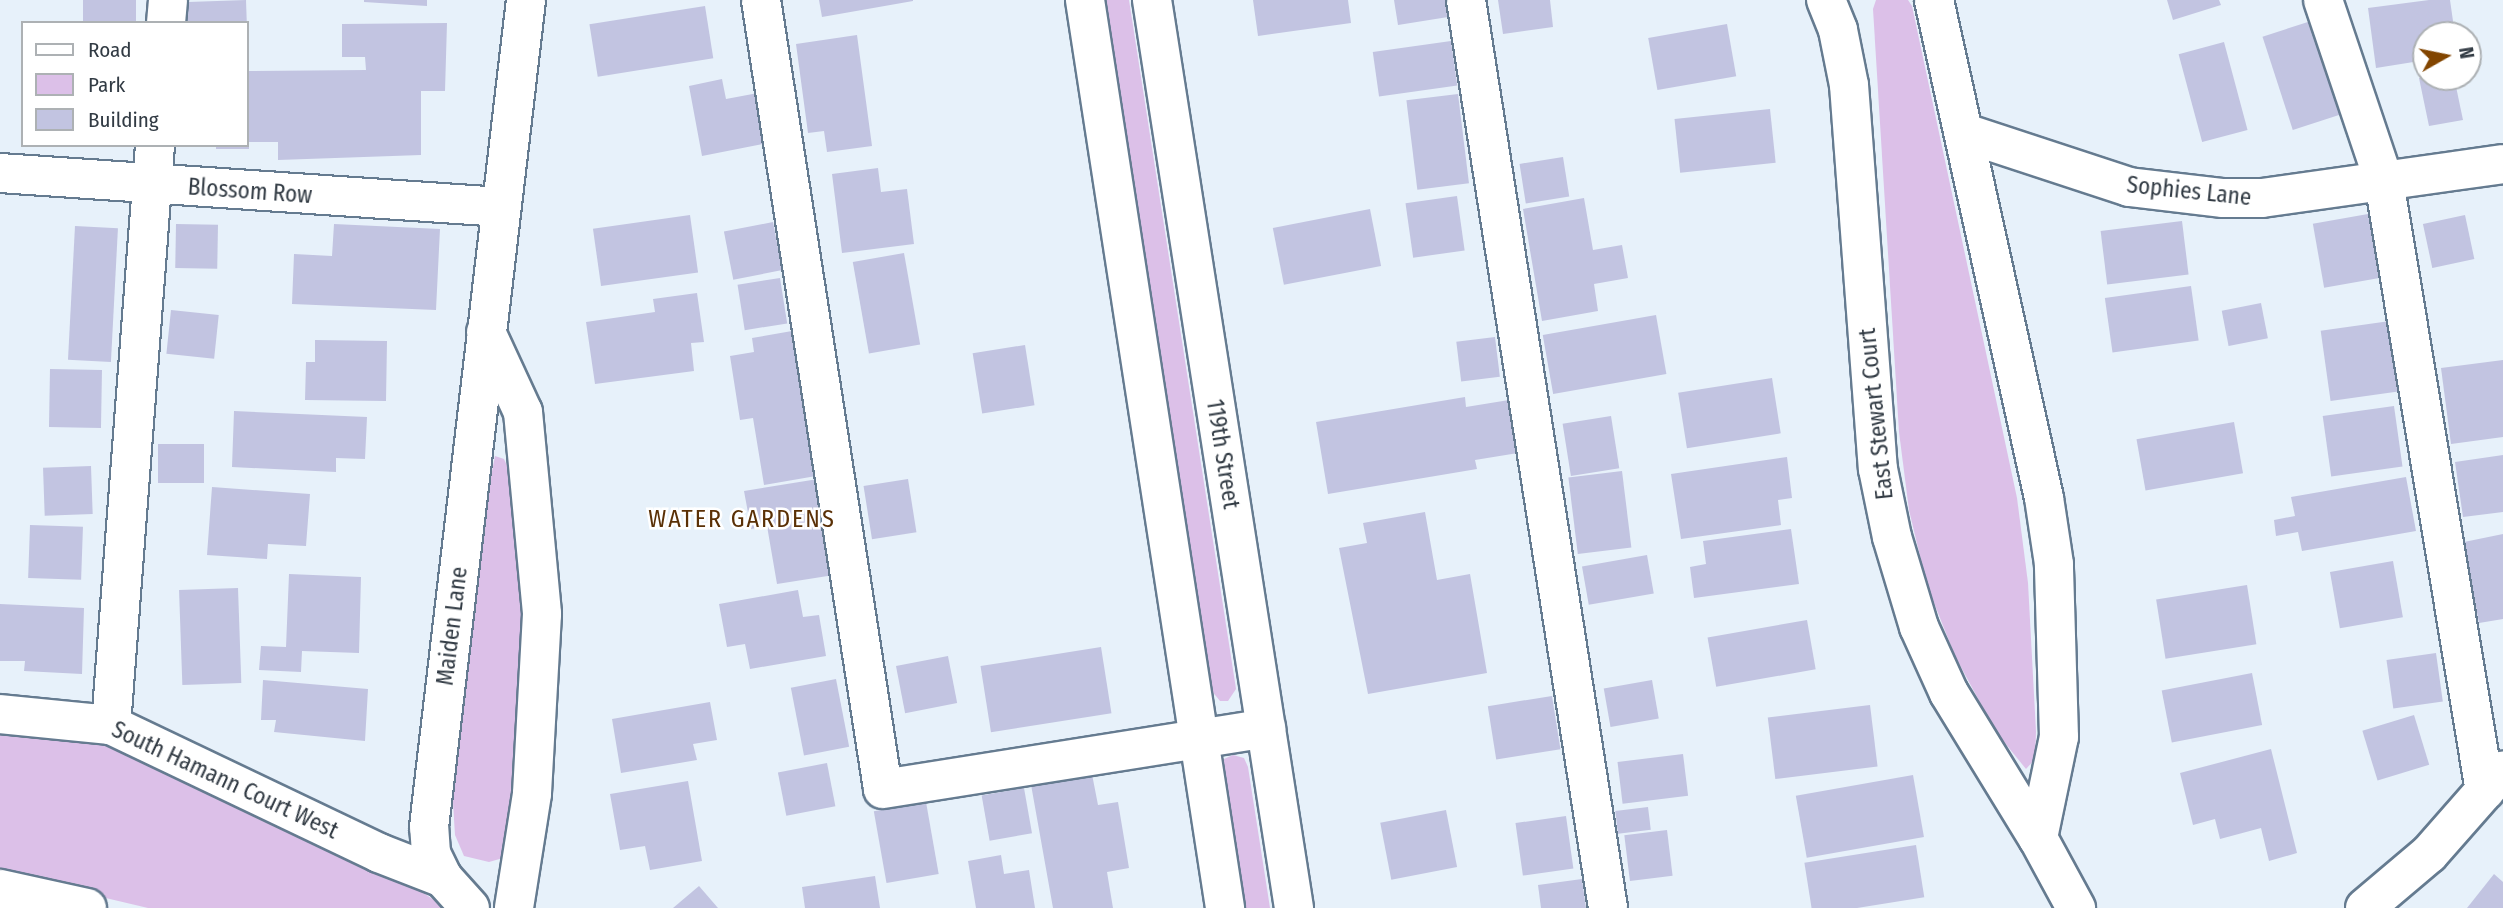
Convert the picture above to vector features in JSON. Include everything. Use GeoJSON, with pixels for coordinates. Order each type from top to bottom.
{"type":"FeatureCollection","features":[{"type":"Feature","properties":{"kind":"street"},"geometry":{"type":"LineString","coordinates":[[166,21],[168,0]]}},
{"type":"Feature","properties":{"kind":"street","name":"Maiden Lane"},"geometry":{"type":"LineString","coordinates":[[470,908],[443,878],[431,853],[429,827],[526,0]]}},
{"type":"Feature","properties":{"kind":"street"},"geometry":{"type":"LineString","coordinates":[[761,0],[883,789],[1266,728]]}},
{"type":"Feature","properties":{"kind":"street"},"geometry":{"type":"LineString","coordinates":[[1086,0],[1225,908]]}},
{"type":"Feature","properties":{"kind":"street","name":"119th Street"},"geometry":{"type":"LineString","coordinates":[[1152,0],[1294,908]]}},
{"type":"Feature","properties":{"kind":"street"},"geometry":{"type":"LineString","coordinates":[[1466,0],[1608,908]]}},
{"type":"Feature","properties":{"kind":"street","name":"East Stewart Court"},"geometry":{"type":"LineString","coordinates":[[1826,0],[1838,30],[1849,85],[1878,469],[1892,537],[1919,628],[1949,693],[2038,838],[2076,908]]}},
{"type":"Feature","properties":{"kind":"street"},"geometry":{"type":"LineString","coordinates":[[1934,0],[2044,498],[2054,564],[2059,737],[2038,838]]}},
{"type":"Feature","properties":{"kind":"street"},"geometry":{"type":"LineString","coordinates":[[2323,0],[2384,181],[2494,780],[2429,854],[2365,908]]}},
{"type":"Feature","properties":{"kind":"street","name":"Sophies Lane"},"geometry":{"type":"LineString","coordinates":[[1965,133],[2079,173],[2178,194],[2262,198],[2503,164]]}},
{"type":"Feature","properties":{"kind":"street"},"geometry":{"type":"LineString","coordinates":[[111,725],[155,147]]}},
{"type":"Feature","properties":{"kind":"street","name":"Blossom Row"},"geometry":{"type":"LineString","coordinates":[[0,173],[500,207]]}},
{"type":"Feature","properties":{"kind":"street"},"geometry":{"type":"LineString","coordinates":[[486,332],[523,412],[542,614],[532,794],[514,908]]}},
{"type":"Feature","properties":{"kind":"street","name":"South Hamann Court West"},"geometry":{"type":"LineString","coordinates":[[0,714],[111,725],[379,853],[443,878]]}},
{"type":"Feature","properties":{"kind":"street"},"geometry":{"type":"LineString","coordinates":[[0,888],[87,908]]}},
{"type":"Feature","properties":{"kind":"green space"},"geometry":{"type":"Polygon","coordinates":[[[1104,0],[1129,0],[1236,689],[1228,701],[1220,701],[1211,690],[1104,0]]]}},
{"type":"Feature","properties":{"kind":"green space"},"geometry":{"type":"Polygon","coordinates":[[[1876,0],[1908,0],[1912,6],[2017,498],[2028,583],[2036,732],[2035,759],[2026,769],[1996,732],[1955,656],[1927,585],[1909,510],[1899,432],[1873,9],[1876,0]]]}},
{"type":"Feature","properties":{"kind":"green space"},"geometry":{"type":"Polygon","coordinates":[[[495,456],[504,459],[512,477],[526,613],[512,829],[503,858],[489,862],[464,856],[455,835],[453,802],[462,626],[495,456]]]}},
{"type":"Feature","properties":{"kind":"green space"},"geometry":{"type":"Polygon","coordinates":[[[0,730],[91,737],[413,886],[446,908],[148,908],[0,873],[0,730]]]}},
{"type":"Feature","properties":{"kind":"green space"},"geometry":{"type":"Polygon","coordinates":[[[1233,755],[1244,758],[1248,767],[1270,908],[1243,908],[1221,770],[1224,759],[1233,755]]]}},
{"type":"Feature","properties":{"kind":"building"},"geometry":{"type":"Polygon","coordinates":[[[83,0],[136,0],[136,21],[83,21],[83,0]]]}},
{"type":"Feature","properties":{"kind":"building"},"geometry":{"type":"Polygon","coordinates":[[[246,0],[247,21],[182,21],[181,2],[246,0]]]}},
{"type":"Feature","properties":{"kind":"building"},"geometry":{"type":"Polygon","coordinates":[[[427,0],[427,6],[364,2],[427,0]]]}},
{"type":"Feature","properties":{"kind":"building"},"geometry":{"type":"Polygon","coordinates":[[[819,0],[913,0],[913,1],[822,17],[819,0]]]}},
{"type":"Feature","properties":{"kind":"building"},"geometry":{"type":"Polygon","coordinates":[[[1253,0],[1348,0],[1351,23],[1258,36],[1253,0]]]}},
{"type":"Feature","properties":{"kind":"building"},"geometry":{"type":"Polygon","coordinates":[[[1394,0],[1445,0],[1448,17],[1398,25],[1394,0]]]}},
{"type":"Feature","properties":{"kind":"building"},"geometry":{"type":"Polygon","coordinates":[[[1498,0],[1550,0],[1553,27],[1503,34],[1498,0]]]}},
{"type":"Feature","properties":{"kind":"building"},"geometry":{"type":"Polygon","coordinates":[[[2167,0],[2219,0],[2221,5],[2173,20],[2167,0]]]}},
{"type":"Feature","properties":{"kind":"building"},"geometry":{"type":"Polygon","coordinates":[[[2450,0],[2453,21],[2412,21],[2412,62],[2376,68],[2368,8],[2450,0]]]}},
{"type":"Feature","properties":{"kind":"building"},"geometry":{"type":"Polygon","coordinates":[[[705,6],[713,58],[598,77],[589,24],[705,6]]]}},
{"type":"Feature","properties":{"kind":"building"},"geometry":{"type":"Polygon","coordinates":[[[2311,21],[2341,114],[2293,130],[2262,37],[2311,21]]]}},
{"type":"Feature","properties":{"kind":"building"},"geometry":{"type":"Polygon","coordinates":[[[447,23],[445,91],[421,91],[421,155],[278,160],[278,142],[248,142],[248,71],[366,70],[365,57],[342,57],[342,24],[447,23]]]}},
{"type":"Feature","properties":{"kind":"building"},"geometry":{"type":"Polygon","coordinates":[[[1727,24],[1736,76],[1657,90],[1648,38],[1727,24]]]}},
{"type":"Feature","properties":{"kind":"building"},"geometry":{"type":"Polygon","coordinates":[[[857,35],[872,146],[827,152],[824,131],[808,133],[796,44],[857,35]]]}},
{"type":"Feature","properties":{"kind":"building"},"geometry":{"type":"Polygon","coordinates":[[[1451,41],[1457,86],[1379,97],[1373,52],[1451,41]]]}},
{"type":"Feature","properties":{"kind":"building"},"geometry":{"type":"Polygon","coordinates":[[[2224,42],[2248,130],[2202,142],[2179,54],[2224,42]]]}},
{"type":"Feature","properties":{"kind":"building"},"geometry":{"type":"Polygon","coordinates":[[[722,79],[726,99],[758,93],[768,143],[702,156],[689,86],[722,79]]]}},
{"type":"Feature","properties":{"kind":"building"},"geometry":{"type":"Polygon","coordinates":[[[2422,91],[2457,91],[2463,120],[2429,126],[2422,91]]]}},
{"type":"Feature","properties":{"kind":"building"},"geometry":{"type":"Polygon","coordinates":[[[1458,94],[1469,183],[1417,190],[1406,100],[1458,94]]]}},
{"type":"Feature","properties":{"kind":"building"},"geometry":{"type":"Polygon","coordinates":[[[1770,109],[1776,163],[1680,173],[1675,119],[1770,109]]]}},
{"type":"Feature","properties":{"kind":"building"},"geometry":{"type":"Polygon","coordinates":[[[249,145],[249,149],[216,147],[249,145]]]}},
{"type":"Feature","properties":{"kind":"building"},"geometry":{"type":"Polygon","coordinates":[[[1563,157],[1569,197],[1526,203],[1520,164],[1563,157]]]}},
{"type":"Feature","properties":{"kind":"building"},"geometry":{"type":"Polygon","coordinates":[[[878,168],[881,192],[907,189],[914,244],[842,253],[832,174],[878,168]]]}},
{"type":"Feature","properties":{"kind":"building"},"geometry":{"type":"Polygon","coordinates":[[[1457,196],[1465,250],[1413,258],[1406,203],[1457,196]]]}},
{"type":"Feature","properties":{"kind":"building"},"geometry":{"type":"Polygon","coordinates":[[[1584,198],[1593,250],[1622,245],[1628,278],[1594,284],[1598,311],[1542,321],[1523,209],[1584,198]]]}},
{"type":"Feature","properties":{"kind":"building"},"geometry":{"type":"Polygon","coordinates":[[[1370,209],[1381,266],[1284,285],[1273,228],[1370,209]]]}},
{"type":"Feature","properties":{"kind":"building"},"geometry":{"type":"Polygon","coordinates":[[[2368,214],[2379,278],[2324,288],[2313,224],[2368,214]]]}},
{"type":"Feature","properties":{"kind":"building"},"geometry":{"type":"Polygon","coordinates":[[[690,215],[698,272],[601,286],[593,229],[690,215]]]}},
{"type":"Feature","properties":{"kind":"building"},"geometry":{"type":"Polygon","coordinates":[[[2465,215],[2474,259],[2432,268],[2423,224],[2465,215]]]}},
{"type":"Feature","properties":{"kind":"building"},"geometry":{"type":"Polygon","coordinates":[[[2182,221],[2189,275],[2107,285],[2101,231],[2182,221]]]}},
{"type":"Feature","properties":{"kind":"building"},"geometry":{"type":"Polygon","coordinates":[[[773,222],[782,270],[733,280],[724,232],[773,222]]]}},
{"type":"Feature","properties":{"kind":"building"},"geometry":{"type":"Polygon","coordinates":[[[176,224],[218,225],[217,269],[175,268],[176,224]]]}},
{"type":"Feature","properties":{"kind":"building"},"geometry":{"type":"Polygon","coordinates":[[[334,224],[440,229],[436,310],[292,304],[294,254],[332,256],[334,224]]]}},
{"type":"Feature","properties":{"kind":"building"},"geometry":{"type":"Polygon","coordinates":[[[75,226],[118,228],[111,362],[68,360],[75,226]]]}},
{"type":"Feature","properties":{"kind":"building"},"geometry":{"type":"Polygon","coordinates":[[[904,253],[920,345],[869,354],[853,262],[904,253]]]}},
{"type":"Feature","properties":{"kind":"building"},"geometry":{"type":"Polygon","coordinates":[[[780,278],[787,323],[745,330],[738,285],[780,278]]]}},
{"type":"Feature","properties":{"kind":"building"},"geometry":{"type":"Polygon","coordinates":[[[2191,286],[2199,340],[2113,353],[2105,298],[2191,286]]]}},
{"type":"Feature","properties":{"kind":"building"},"geometry":{"type":"Polygon","coordinates":[[[697,293],[704,342],[691,343],[694,371],[595,384],[586,322],[655,312],[653,299],[697,293]]]}},
{"type":"Feature","properties":{"kind":"building"},"geometry":{"type":"Polygon","coordinates":[[[2261,303],[2268,338],[2229,346],[2222,311],[2261,303]]]}},
{"type":"Feature","properties":{"kind":"building"},"geometry":{"type":"Polygon","coordinates":[[[171,310],[219,315],[214,359],[166,354],[171,310]]]}},
{"type":"Feature","properties":{"kind":"building"},"geometry":{"type":"Polygon","coordinates":[[[1656,315],[1666,374],[1553,394],[1543,335],[1656,315]]]}},
{"type":"Feature","properties":{"kind":"building"},"geometry":{"type":"Polygon","coordinates":[[[2390,321],[2400,391],[2331,401],[2321,331],[2390,321]]]}},
{"type":"Feature","properties":{"kind":"building"},"geometry":{"type":"Polygon","coordinates":[[[792,331],[816,476],[764,485],[753,418],[740,420],[730,356],[754,352],[752,338],[792,331]]]}},
{"type":"Feature","properties":{"kind":"building"},"geometry":{"type":"Polygon","coordinates":[[[1495,337],[1500,377],[1461,381],[1456,342],[1495,337]]]}},
{"type":"Feature","properties":{"kind":"building"},"geometry":{"type":"Polygon","coordinates":[[[315,340],[387,341],[386,401],[305,400],[306,362],[315,362],[315,340]]]}},
{"type":"Feature","properties":{"kind":"building"},"geometry":{"type":"Polygon","coordinates":[[[1025,345],[1035,405],[982,414],[973,353],[1025,345]]]}},
{"type":"Feature","properties":{"kind":"building"},"geometry":{"type":"Polygon","coordinates":[[[2503,360],[2503,437],[2451,444],[2441,368],[2503,360]]]}},
{"type":"Feature","properties":{"kind":"building"},"geometry":{"type":"Polygon","coordinates":[[[50,369],[102,370],[101,428],[49,427],[50,369]]]}},
{"type":"Feature","properties":{"kind":"building"},"geometry":{"type":"Polygon","coordinates":[[[1772,378],[1781,433],[1687,448],[1678,393],[1772,378]]]}},
{"type":"Feature","properties":{"kind":"building"},"geometry":{"type":"Polygon","coordinates":[[[1465,397],[1466,407],[1509,400],[1518,453],[1475,460],[1477,469],[1328,494],[1316,422],[1465,397]]]}},
{"type":"Feature","properties":{"kind":"building"},"geometry":{"type":"Polygon","coordinates":[[[2394,406],[2402,466],[2331,476],[2323,416],[2394,406]]]}},
{"type":"Feature","properties":{"kind":"building"},"geometry":{"type":"Polygon","coordinates":[[[234,411],[367,417],[365,459],[336,458],[336,472],[232,467],[234,411]]]}},
{"type":"Feature","properties":{"kind":"building"},"geometry":{"type":"Polygon","coordinates":[[[1611,416],[1619,468],[1571,476],[1563,424],[1611,416]]]}},
{"type":"Feature","properties":{"kind":"building"},"geometry":{"type":"Polygon","coordinates":[[[2234,422],[2243,473],[2146,490],[2137,439],[2234,422]]]}},
{"type":"Feature","properties":{"kind":"building"},"geometry":{"type":"Polygon","coordinates":[[[158,444],[204,444],[204,483],[158,483],[158,444]]]}},
{"type":"Feature","properties":{"kind":"building"},"geometry":{"type":"Polygon","coordinates":[[[2503,455],[2503,512],[2463,517],[2455,462],[2503,455]]]}},
{"type":"Feature","properties":{"kind":"building"},"geometry":{"type":"Polygon","coordinates":[[[1787,457],[1792,498],[1778,500],[1781,525],[1681,539],[1671,474],[1787,457]]]}},
{"type":"Feature","properties":{"kind":"building"},"geometry":{"type":"Polygon","coordinates":[[[91,466],[93,514],[45,516],[43,468],[91,466]]]}},
{"type":"Feature","properties":{"kind":"building"},"geometry":{"type":"Polygon","coordinates":[[[1622,471],[1631,547],[1578,554],[1568,478],[1622,471]]]}},
{"type":"Feature","properties":{"kind":"building"},"geometry":{"type":"Polygon","coordinates":[[[2406,477],[2416,531],[2302,551],[2298,532],[2276,536],[2274,520],[2295,516],[2291,497],[2406,477]]]}},
{"type":"Feature","properties":{"kind":"building"},"geometry":{"type":"Polygon","coordinates":[[[818,479],[834,575],[777,584],[767,526],[751,529],[744,491],[818,479]]]}},
{"type":"Feature","properties":{"kind":"building"},"geometry":{"type":"Polygon","coordinates":[[[908,479],[916,532],[872,539],[864,486],[908,479]]]}},
{"type":"Feature","properties":{"kind":"building"},"geometry":{"type":"Polygon","coordinates":[[[212,487],[310,494],[306,546],[268,544],[267,559],[207,555],[212,487]]]}},
{"type":"Feature","properties":{"kind":"building"},"geometry":{"type":"Polygon","coordinates":[[[1425,512],[1437,580],[1470,574],[1487,673],[1368,694],[1339,548],[1367,543],[1363,523],[1425,512]]]}},
{"type":"Feature","properties":{"kind":"building"},"geometry":{"type":"Polygon","coordinates":[[[30,525],[83,527],[81,580],[28,578],[30,525]]]}},
{"type":"Feature","properties":{"kind":"building"},"geometry":{"type":"Polygon","coordinates":[[[1791,529],[1799,584],[1694,598],[1690,567],[1706,564],[1703,541],[1791,529]]]}},
{"type":"Feature","properties":{"kind":"building"},"geometry":{"type":"Polygon","coordinates":[[[2503,534],[2503,619],[2479,623],[2464,542],[2503,534]]]}},
{"type":"Feature","properties":{"kind":"building"},"geometry":{"type":"Polygon","coordinates":[[[1647,555],[1654,593],[1589,605],[1582,566],[1647,555]]]}},
{"type":"Feature","properties":{"kind":"building"},"geometry":{"type":"Polygon","coordinates":[[[2393,561],[2403,617],[2340,628],[2330,572],[2393,561]]]}},
{"type":"Feature","properties":{"kind":"building"},"geometry":{"type":"Polygon","coordinates":[[[289,574],[361,577],[359,653],[302,651],[301,672],[259,670],[261,646],[286,647],[289,574]]]}},
{"type":"Feature","properties":{"kind":"building"},"geometry":{"type":"Polygon","coordinates":[[[2247,585],[2256,644],[2166,659],[2156,599],[2247,585]]]}},
{"type":"Feature","properties":{"kind":"building"},"geometry":{"type":"Polygon","coordinates":[[[238,588],[241,683],[182,685],[179,590],[238,588]]]}},
{"type":"Feature","properties":{"kind":"building"},"geometry":{"type":"Polygon","coordinates":[[[798,590],[803,617],[819,615],[826,656],[750,669],[745,644],[727,647],[719,604],[798,590]]]}},
{"type":"Feature","properties":{"kind":"building"},"geometry":{"type":"Polygon","coordinates":[[[0,604],[84,608],[82,674],[24,671],[25,661],[0,661],[0,604]]]}},
{"type":"Feature","properties":{"kind":"building"},"geometry":{"type":"Polygon","coordinates":[[[1807,620],[1816,669],[1716,687],[1708,638],[1807,620]]]}},
{"type":"Feature","properties":{"kind":"building"},"geometry":{"type":"Polygon","coordinates":[[[1101,647],[1111,713],[991,732],[981,666],[1101,647]]]}},
{"type":"Feature","properties":{"kind":"building"},"geometry":{"type":"Polygon","coordinates":[[[2436,653],[2443,702],[2393,708],[2386,660],[2436,653]]]}},
{"type":"Feature","properties":{"kind":"building"},"geometry":{"type":"Polygon","coordinates":[[[948,656],[957,703],[905,713],[896,666],[948,656]]]}},
{"type":"Feature","properties":{"kind":"building"},"geometry":{"type":"Polygon","coordinates":[[[2252,673],[2262,725],[2172,743],[2162,691],[2252,673]]]}},
{"type":"Feature","properties":{"kind":"building"},"geometry":{"type":"Polygon","coordinates":[[[836,679],[849,747],[804,756],[791,688],[836,679]]]}},
{"type":"Feature","properties":{"kind":"building"},"geometry":{"type":"Polygon","coordinates":[[[263,680],[368,689],[365,741],[274,732],[276,720],[261,720],[263,680]]]}},
{"type":"Feature","properties":{"kind":"building"},"geometry":{"type":"Polygon","coordinates":[[[1652,680],[1659,718],[1611,727],[1604,689],[1652,680]]]}},
{"type":"Feature","properties":{"kind":"building"},"geometry":{"type":"Polygon","coordinates":[[[1552,696],[1560,749],[1496,760],[1488,706],[1552,696]]]}},
{"type":"Feature","properties":{"kind":"building"},"geometry":{"type":"Polygon","coordinates":[[[710,702],[717,740],[693,744],[697,760],[621,773],[612,719],[710,702]]]}},
{"type":"Feature","properties":{"kind":"building"},"geometry":{"type":"Polygon","coordinates":[[[1870,705],[1878,767],[1775,779],[1768,718],[1870,705]]]}},
{"type":"Feature","properties":{"kind":"building"},"geometry":{"type":"Polygon","coordinates":[[[2414,715],[2429,765],[2378,781],[2362,731],[2414,715]]]}},
{"type":"Feature","properties":{"kind":"building"},"geometry":{"type":"Polygon","coordinates":[[[2271,749],[2297,853],[2269,861],[2261,828],[2220,839],[2215,819],[2193,825],[2180,773],[2271,749]]]}},
{"type":"Feature","properties":{"kind":"building"},"geometry":{"type":"Polygon","coordinates":[[[1683,754],[1688,796],[1623,804],[1617,762],[1683,754]]]}},
{"type":"Feature","properties":{"kind":"building"},"geometry":{"type":"Polygon","coordinates":[[[827,763],[835,806],[786,816],[778,773],[827,763]]]}},
{"type":"Feature","properties":{"kind":"building"},"geometry":{"type":"Polygon","coordinates":[[[1091,769],[1098,805],[1118,802],[1129,868],[1107,872],[1113,908],[1053,908],[1030,779],[1091,769]]]}},
{"type":"Feature","properties":{"kind":"building"},"geometry":{"type":"Polygon","coordinates":[[[1913,775],[1924,837],[1807,858],[1796,796],[1913,775]]]}},
{"type":"Feature","properties":{"kind":"building"},"geometry":{"type":"Polygon","coordinates":[[[688,781],[702,861],[650,870],[645,846],[620,850],[610,794],[688,781]]]}},
{"type":"Feature","properties":{"kind":"building"},"geometry":{"type":"Polygon","coordinates":[[[1024,788],[1032,833],[990,841],[982,795],[1024,788]]]}},
{"type":"Feature","properties":{"kind":"building"},"geometry":{"type":"Polygon","coordinates":[[[926,802],[939,874],[886,883],[874,811],[926,802]]]}},
{"type":"Feature","properties":{"kind":"building"},"geometry":{"type":"Polygon","coordinates":[[[1648,807],[1651,830],[1618,834],[1615,811],[1648,807]]]}},
{"type":"Feature","properties":{"kind":"building"},"geometry":{"type":"Polygon","coordinates":[[[1446,810],[1457,867],[1391,880],[1380,823],[1446,810]]]}},
{"type":"Feature","properties":{"kind":"building"},"geometry":{"type":"Polygon","coordinates":[[[1566,816],[1573,868],[1523,876],[1515,823],[1566,816]]]}},
{"type":"Feature","properties":{"kind":"building"},"geometry":{"type":"Polygon","coordinates":[[[1667,830],[1673,876],[1630,881],[1624,835],[1667,830]]]}},
{"type":"Feature","properties":{"kind":"building"},"geometry":{"type":"Polygon","coordinates":[[[1916,845],[1924,897],[1857,908],[1812,908],[1804,863],[1916,845]]]}},
{"type":"Feature","properties":{"kind":"building"},"geometry":{"type":"Polygon","coordinates":[[[1001,855],[1004,874],[1029,870],[1035,908],[976,908],[968,861],[1001,855]]]}},
{"type":"Feature","properties":{"kind":"building"},"geometry":{"type":"Polygon","coordinates":[[[2494,874],[2503,882],[2503,908],[2467,908],[2494,874]]]}},
{"type":"Feature","properties":{"kind":"building"},"geometry":{"type":"Polygon","coordinates":[[[875,876],[880,908],[805,908],[802,887],[875,876]]]}},
{"type":"Feature","properties":{"kind":"building"},"geometry":{"type":"Polygon","coordinates":[[[1582,879],[1586,908],[1541,908],[1538,885],[1582,879]]]}},
{"type":"Feature","properties":{"kind":"building"},"geometry":{"type":"Polygon","coordinates":[[[699,886],[718,908],[673,908],[699,886]]]}},
{"type":"Feature","properties":{"kind":"district","name":"WATER GARDENS"},"geometry":{"type":"Point","coordinates":[742,520]}}]}
